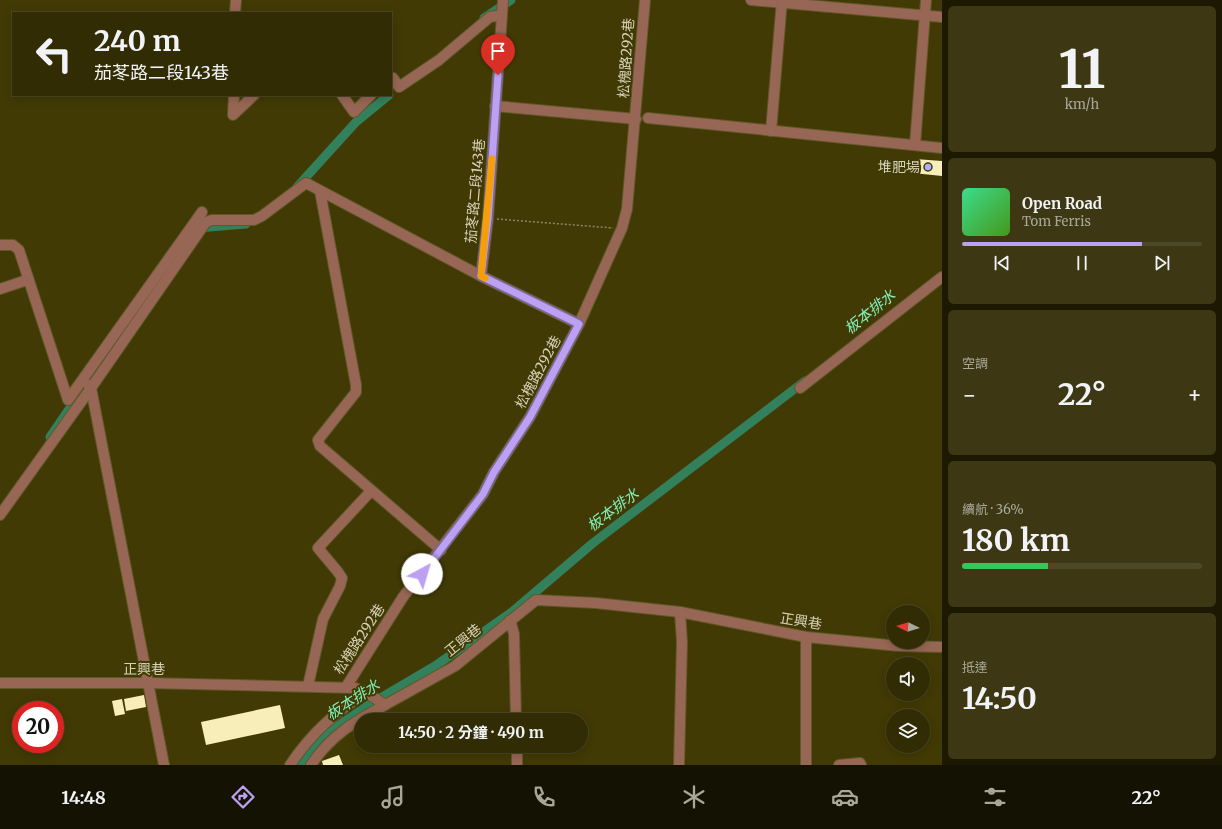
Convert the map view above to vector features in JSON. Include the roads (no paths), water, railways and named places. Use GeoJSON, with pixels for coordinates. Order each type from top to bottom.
{"type":"FeatureCollection","features":[{"type":"Feature","properties":{"kind":"street"},"geometry":{"type":"LineString","coordinates":[[235,12],[236,0]]}},
{"type":"Feature","properties":{"kind":"street","name":"茄苳路二段143巷"},"geometry":{"type":"LineString","coordinates":[[481,276],[488,218],[503,0]]}},
{"type":"Feature","properties":{"kind":"street","name":"松槐路292巷"},"geometry":{"type":"LineString","coordinates":[[346,687],[403,597],[483,494],[494,472],[530,417],[579,324],[622,228],[627,208],[628,178],[636,119],[645,0]]}},
{"type":"Feature","properties":{"kind":"street"},"geometry":{"type":"LineString","coordinates":[[751,0],[782,1],[942,17]]}},
{"type":"Feature","properties":{"kind":"street"},"geometry":{"type":"LineString","coordinates":[[915,146],[926,0]]}},
{"type":"Feature","properties":{"kind":"street"},"geometry":{"type":"LineString","coordinates":[[771,131],[782,1]]}},
{"type":"Feature","properties":{"kind":"street"},"geometry":{"type":"LineString","coordinates":[[392,78],[399,87],[438,60],[490,17],[502,15]]}},
{"type":"Feature","properties":{"kind":"street"},"geometry":{"type":"LineString","coordinates":[[234,96],[233,115],[253,96]]}},
{"type":"Feature","properties":{"kind":"street"},"geometry":{"type":"LineString","coordinates":[[343,96],[354,112],[370,96]]}},
{"type":"Feature","properties":{"kind":"street"},"geometry":{"type":"LineString","coordinates":[[495,106],[636,119]]}},
{"type":"Feature","properties":{"kind":"street"},"geometry":{"type":"LineString","coordinates":[[648,118],[942,148]]}},
{"type":"Feature","properties":{"kind":"street"},"geometry":{"type":"LineString","coordinates":[[0,515],[91,388],[206,222],[212,220],[254,220],[262,216],[306,183],[481,276],[579,324]]}},
{"type":"Feature","properties":{"kind":"street"},"geometry":{"type":"LineString","coordinates":[[320,191],[356,385],[356,392],[318,440],[320,446],[441,550]]}},
{"type":"Feature","properties":{"kind":"street"},"geometry":{"type":"LineString","coordinates":[[0,245],[13,245],[18,250],[68,400],[202,212]]}},
{"type":"Feature","properties":{"kind":"street"},"geometry":{"type":"LineString","coordinates":[[800,388],[942,277]]}},
{"type":"Feature","properties":{"kind":"street"},"geometry":{"type":"LineString","coordinates":[[0,289],[27,280]]}},
{"type":"Feature","properties":{"kind":"street"},"geometry":{"type":"LineString","coordinates":[[81,380],[91,388],[164,765]]}},
{"type":"Feature","properties":{"kind":"street"},"geometry":{"type":"LineString","coordinates":[[308,686],[323,619],[340,586],[342,578],[318,548],[371,491]]}},
{"type":"Feature","properties":{"kind":"street","name":"正興巷"},"geometry":{"type":"LineString","coordinates":[[0,683],[148,683],[346,687],[355,688],[368,693],[383,703],[455,666],[536,600],[596,603],[680,612],[806,637],[899,646],[942,647]]}},
{"type":"Feature","properties":{"kind":"street"},"geometry":{"type":"LineString","coordinates":[[679,765],[682,642],[680,612]]}},
{"type":"Feature","properties":{"kind":"street"},"geometry":{"type":"LineString","coordinates":[[510,620],[514,634],[516,713]]}},
{"type":"Feature","properties":{"kind":"street"},"geometry":{"type":"LineString","coordinates":[[806,637],[806,765]]}},
{"type":"Feature","properties":{"kind":"street"},"geometry":{"type":"LineString","coordinates":[[290,765],[308,740],[323,724],[368,693]]}},
{"type":"Feature","properties":{"kind":"street"},"geometry":{"type":"LineString","coordinates":[[311,765],[326,745],[342,730],[383,703]]}},
{"type":"Feature","properties":{"kind":"street"},"geometry":{"type":"LineString","coordinates":[[517,753],[517,765]]}},
{"type":"Feature","properties":{"kind":"street"},"geometry":{"type":"LineString","coordinates":[[839,765],[860,763],[861,765]]}},
{"type":"Feature","properties":{"kind":"waterway"},"geometry":{"type":"LineString","coordinates":[[484,18],[511,0]]}},
{"type":"Feature","properties":{"kind":"waterway"},"geometry":{"type":"LineString","coordinates":[[297,187],[356,122],[388,96]]}},
{"type":"Feature","properties":{"kind":"waterway"},"geometry":{"type":"LineString","coordinates":[[197,228],[246,224]]}},
{"type":"Feature","properties":{"kind":"waterway"},"geometry":{"type":"LineString","coordinates":[[50,437],[106,355]]}},
{"type":"Feature","properties":{"kind":"waterway","name":"板本排水"},"geometry":{"type":"LineString","coordinates":[[300,765],[325,735],[367,706],[435,666],[512,612],[593,543],[805,381]]}},
{"type":"Feature","properties":{"kind":"place","name":"堆肥場"},"geometry":{"type":"Point","coordinates":[928,167]}}]}
